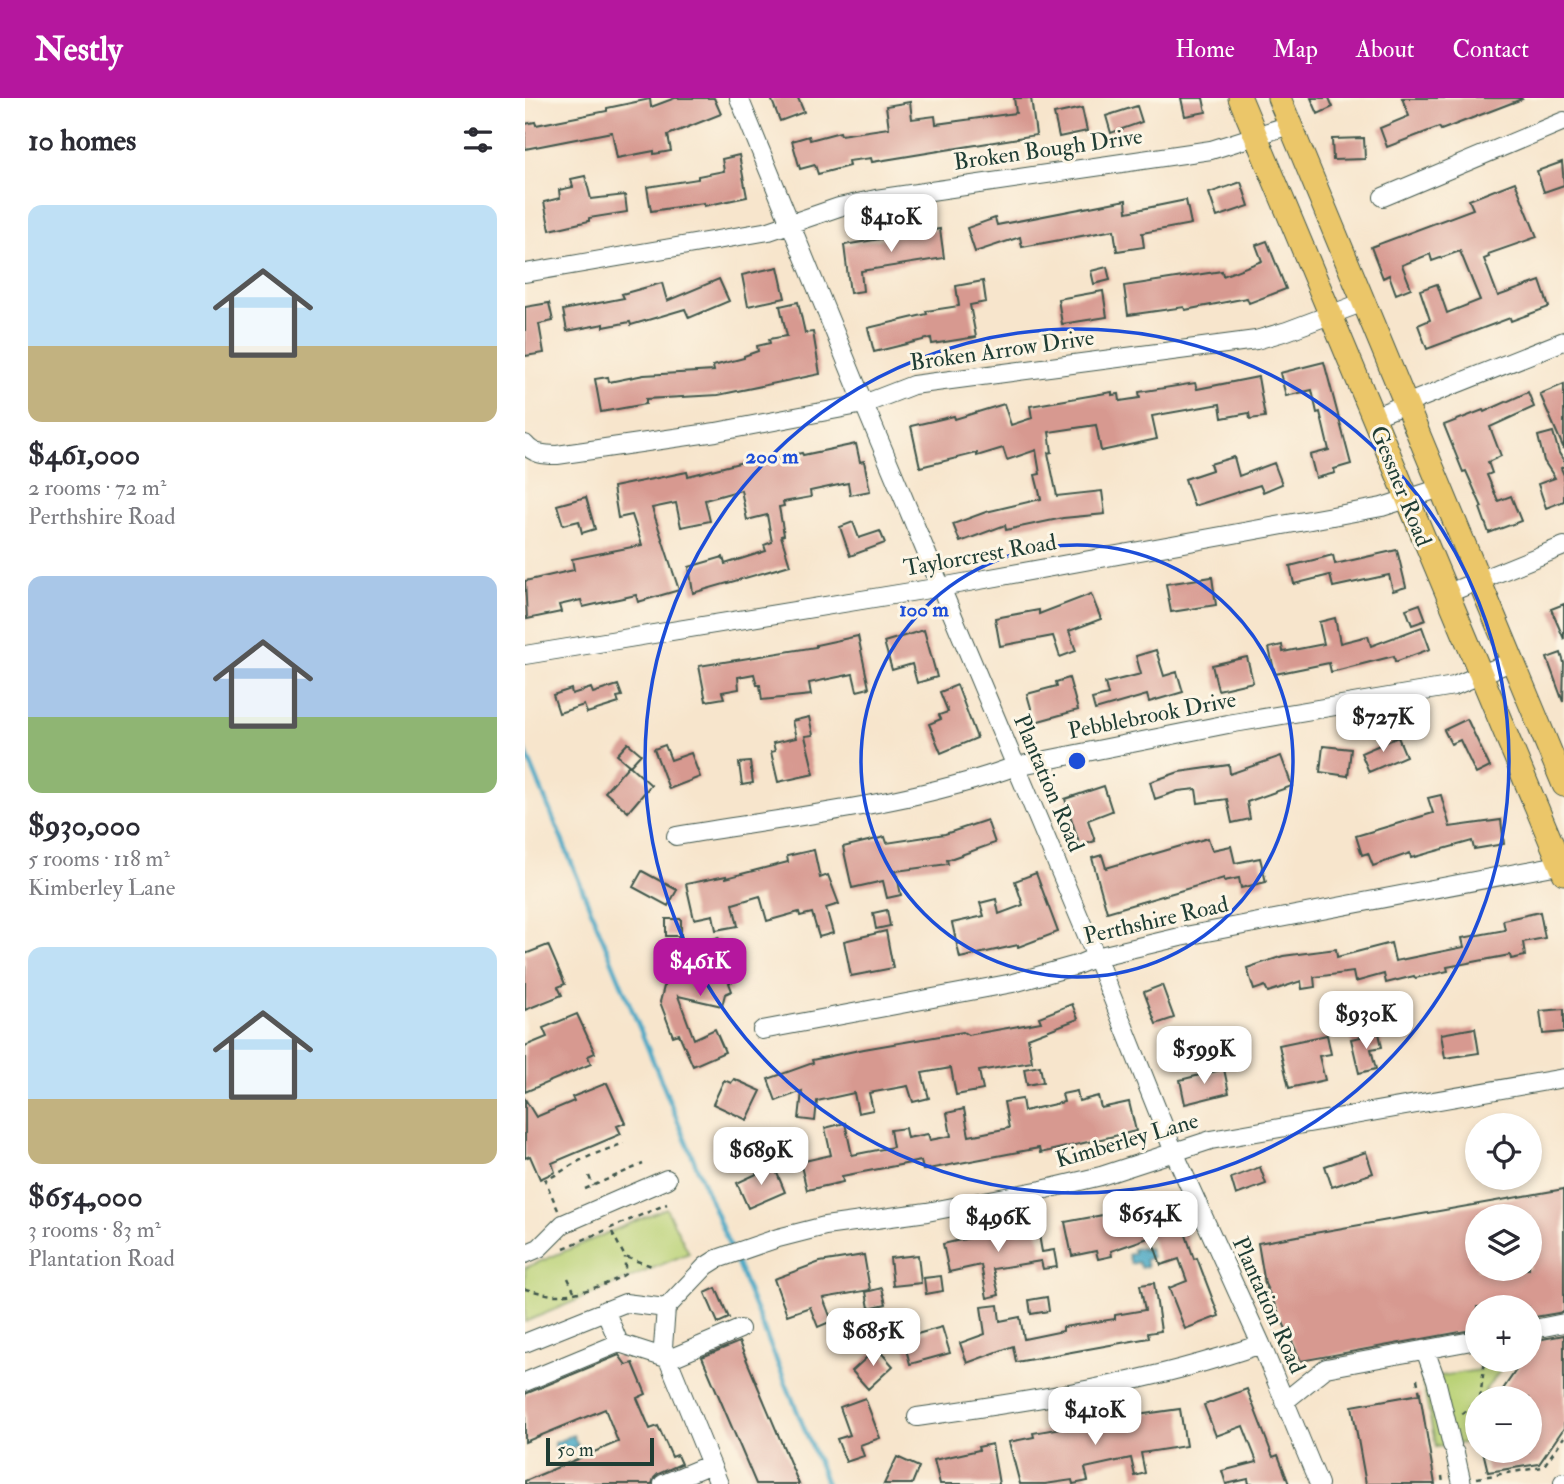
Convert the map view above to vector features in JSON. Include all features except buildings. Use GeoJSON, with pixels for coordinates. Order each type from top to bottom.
{"type":"FeatureCollection","features":[{"type":"Feature","properties":{"kind":"main road","name":"Gessner Road"},"geometry":{"type":"LineString","coordinates":[[1240,98],[1446,594],[1563,867]]}},
{"type":"Feature","properties":{"kind":"main road","name":"Gessner Road"},"geometry":{"type":"LineString","coordinates":[[1279,98],[1564,785]]}},
{"type":"Feature","properties":{"kind":"street","name":"Plantation Road"},"geometry":{"type":"LineString","coordinates":[[739,98],[1096,957],[1174,1152],[1261,1344],[1319,1484]]}},
{"type":"Feature","properties":{"kind":"street"},"geometry":{"type":"LineString","coordinates":[[1384,197],[1564,121]]}},
{"type":"Feature","properties":{"kind":"street","name":"Broken Bough Drive"},"geometry":{"type":"LineString","coordinates":[[525,273],[769,231],[839,207],[876,199],[1211,150],[1290,125]]}},
{"type":"Feature","properties":{"kind":"street","name":"Broken Arrow Drive"},"geometry":{"type":"LineString","coordinates":[[525,444],[530,450],[544,456],[716,432],[864,404],[913,385],[1255,340],[1364,302]]}},
{"type":"Feature","properties":{"kind":"street"},"geometry":{"type":"LineString","coordinates":[[1373,417],[1564,341]]}},
{"type":"Feature","properties":{"kind":"street","name":"Taylorcrest Road"},"geometry":{"type":"LineString","coordinates":[[525,655],[941,587],[1382,508],[1441,488]]}},
{"type":"Feature","properties":{"kind":"street"},"geometry":{"type":"LineString","coordinates":[[1446,594],[1564,546]]}},
{"type":"Feature","properties":{"kind":"street","name":"Pebblebrook Drive"},"geometry":{"type":"LineString","coordinates":[[676,836],[882,801],[991,775],[1016,766],[1228,724],[1454,686],[1513,661]]}},
{"type":"Feature","properties":{"kind":"street","name":"Perthshire Road"},"geometry":{"type":"LineString","coordinates":[[762,1030],[1013,983],[1096,957],[1179,937],[1563,867]]}},
{"type":"Feature","properties":{"kind":"street","name":"Kimberley Lane"},"geometry":{"type":"LineString","coordinates":[[666,1308],[706,1266],[717,1259],[746,1247],[825,1226],[927,1212],[1101,1177],[1211,1140],[1564,1078]]}},
{"type":"Feature","properties":{"kind":"street"},"geometry":{"type":"LineString","coordinates":[[525,1254],[539,1248],[563,1224],[667,1179]]}},
{"type":"Feature","properties":{"kind":"street"},"geometry":{"type":"LineString","coordinates":[[525,1343],[625,1303],[666,1308],[663,1347],[719,1484]]}},
{"type":"Feature","properties":{"kind":"street"},"geometry":{"type":"LineString","coordinates":[[605,1310],[619,1343]]}},
{"type":"Feature","properties":{"kind":"street"},"geometry":{"type":"LineString","coordinates":[[1542,1327],[1564,1323]]}},
{"type":"Feature","properties":{"kind":"street"},"geometry":{"type":"LineString","coordinates":[[525,1382],[619,1343],[669,1359],[740,1329]]}},
{"type":"Feature","properties":{"kind":"street"},"geometry":{"type":"LineString","coordinates":[[1285,1402],[1326,1368],[1465,1342]]}},
{"type":"Feature","properties":{"kind":"street"},"geometry":{"type":"LineString","coordinates":[[917,1417],[1082,1391],[1184,1367],[1261,1344]]}},
{"type":"Feature","properties":{"kind":"street"},"geometry":{"type":"LineString","coordinates":[[1425,1350],[1462,1484]]}},
{"type":"Feature","properties":{"kind":"street"},"geometry":{"type":"LineString","coordinates":[[663,1484],[711,1464]]}},
{"type":"Feature","properties":{"kind":"path"},"geometry":{"type":"LineString","coordinates":[[560,1217],[545,1180],[582,1160],[624,1143]]}},
{"type":"Feature","properties":{"kind":"path"},"geometry":{"type":"LineString","coordinates":[[585,1189],[643,1164]]}},
{"type":"Feature","properties":{"kind":"path"},"geometry":{"type":"LineString","coordinates":[[589,1176],[593,1186]]}},
{"type":"Feature","properties":{"kind":"path"},"geometry":{"type":"LineString","coordinates":[[560,1249],[667,1204]]}},
{"type":"Feature","properties":{"kind":"path"},"geometry":{"type":"LineString","coordinates":[[525,1289],[563,1295],[601,1286],[625,1274],[625,1257],[612,1232]]}},
{"type":"Feature","properties":{"kind":"path"},"geometry":{"type":"LineString","coordinates":[[625,1257],[655,1267]]}},
{"type":"Feature","properties":{"kind":"path"},"geometry":{"type":"LineString","coordinates":[[568,1278],[574,1292]]}},
{"type":"Feature","properties":{"kind":"path"},"geometry":{"type":"LineString","coordinates":[[1417,1380],[1420,1394]]}},
{"type":"Feature","properties":{"kind":"path"},"geometry":{"type":"LineString","coordinates":[[1447,1422],[1465,1411]]}},
{"type":"Feature","properties":{"kind":"path"},"geometry":{"type":"LineString","coordinates":[[1487,1476],[1543,1467],[1564,1437]]}},
{"type":"Feature","properties":{"kind":"green space"},"geometry":{"type":"Polygon","coordinates":[[[666,1208],[689,1253],[525,1322],[525,1268],[666,1208]]]}},
{"type":"Feature","properties":{"kind":"green space"},"geometry":{"type":"Polygon","coordinates":[[[1466,1372],[1499,1372],[1488,1386],[1465,1386],[1465,1443],[1436,1447],[1422,1379],[1466,1372]]]}},
{"type":"Feature","properties":{"kind":"water"},"geometry":{"type":"Polygon","coordinates":[[[1142,1247],[1143,1250],[1149,1248],[1152,1257],[1145,1260],[1147,1266],[1141,1268],[1138,1262],[1131,1264],[1128,1255],[1134,1253],[1133,1249],[1142,1247]]]}},
{"type":"Feature","properties":{"kind":"water"},"geometry":{"type":"Polygon","coordinates":[[[573,1435],[578,1446],[558,1455],[554,1443],[573,1435]]]}},
{"type":"Feature","properties":{"kind":"waterway"},"geometry":{"type":"LineString","coordinates":[[525,750],[731,1250]]}},
{"type":"Feature","properties":{"kind":"waterway"},"geometry":{"type":"LineString","coordinates":[[735,1259],[827,1484]]}}]}
